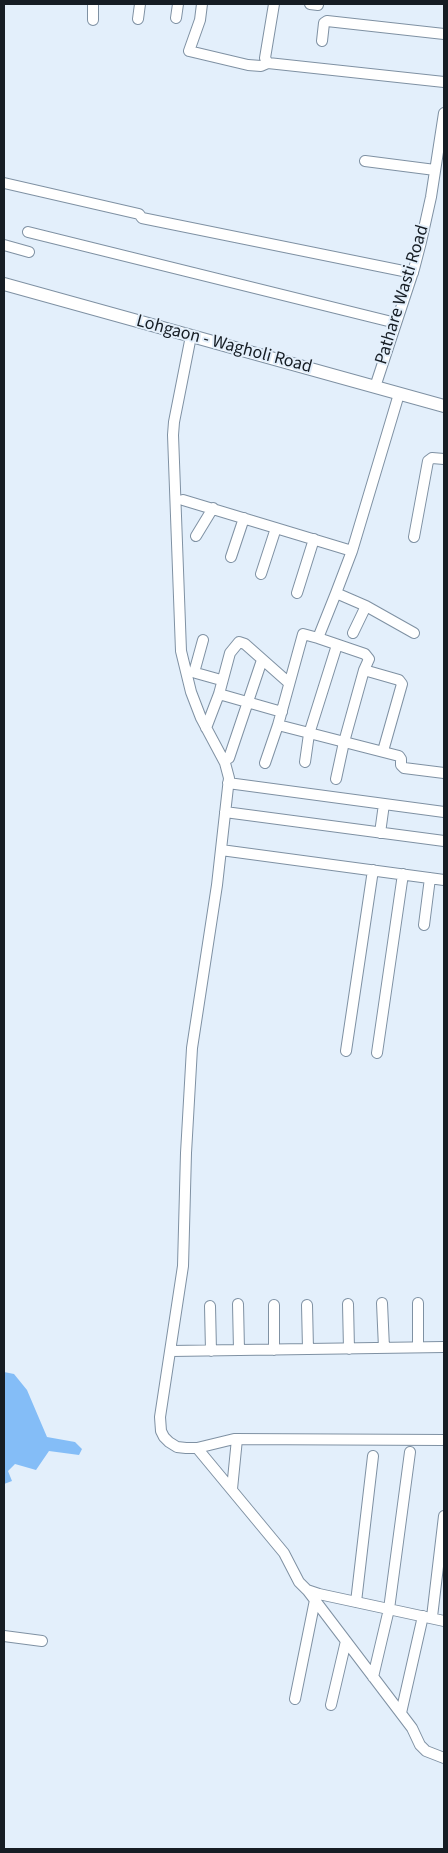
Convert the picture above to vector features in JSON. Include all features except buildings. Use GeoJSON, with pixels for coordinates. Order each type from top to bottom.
{"type":"FeatureCollection","features":[{"type":"Feature","properties":{"kind":"main road","name":"Lohgaon - Wagholi Road"},"geometry":{"type":"LineString","coordinates":[[4,284],[444,406]]}},
{"type":"Feature","properties":{"kind":"street"},"geometry":{"type":"LineString","coordinates":[[92,4],[92,20]]}},
{"type":"Feature","properties":{"kind":"street"},"geometry":{"type":"LineString","coordinates":[[138,20],[140,4]]}},
{"type":"Feature","properties":{"kind":"street"},"geometry":{"type":"LineString","coordinates":[[176,18],[178,4]]}},
{"type":"Feature","properties":{"kind":"street"},"geometry":{"type":"LineString","coordinates":[[202,4],[200,20],[189,51],[248,65],[261,66],[268,63],[444,82]]}},
{"type":"Feature","properties":{"kind":"street"},"geometry":{"type":"LineString","coordinates":[[268,63],[265,58],[274,4]]}},
{"type":"Feature","properties":{"kind":"street"},"geometry":{"type":"LineString","coordinates":[[322,41],[324,23],[327,21],[444,34]]}},
{"type":"Feature","properties":{"kind":"street","name":"Pathare Wasti Road"},"geometry":{"type":"LineString","coordinates":[[375,387],[413,273],[429,206],[444,113]]}},
{"type":"Feature","properties":{"kind":"street"},"geometry":{"type":"LineString","coordinates":[[365,161],[435,170]]}},
{"type":"Feature","properties":{"kind":"street"},"geometry":{"type":"LineString","coordinates":[[4,183],[140,214],[142,218],[413,273]]}},
{"type":"Feature","properties":{"kind":"street"},"geometry":{"type":"LineString","coordinates":[[28,232],[396,323]]}},
{"type":"Feature","properties":{"kind":"street"},"geometry":{"type":"LineString","coordinates":[[4,245],[29,252]]}},
{"type":"Feature","properties":{"kind":"street"},"geometry":{"type":"LineString","coordinates":[[191,336],[173,429],[182,657],[191,692],[226,768],[228,783],[211,935],[192,1048],[186,1153],[184,1266],[160,1417],[161,1431],[164,1437],[177,1446],[197,1448],[228,1439],[444,1440]]}},
{"type":"Feature","properties":{"kind":"street"},"geometry":{"type":"LineString","coordinates":[[318,638],[352,551],[400,394]]}},
{"type":"Feature","properties":{"kind":"street"},"geometry":{"type":"LineString","coordinates":[[414,537],[428,461],[432,458],[444,459]]}},
{"type":"Feature","properties":{"kind":"street"},"geometry":{"type":"LineString","coordinates":[[183,500],[352,551]]}},
{"type":"Feature","properties":{"kind":"street"},"geometry":{"type":"LineString","coordinates":[[196,536],[213,508]]}},
{"type":"Feature","properties":{"kind":"street"},"geometry":{"type":"LineString","coordinates":[[231,557],[244,518]]}},
{"type":"Feature","properties":{"kind":"street"},"geometry":{"type":"LineString","coordinates":[[261,574],[276,528]]}},
{"type":"Feature","properties":{"kind":"street"},"geometry":{"type":"LineString","coordinates":[[298,593],[314,540]]}},
{"type":"Feature","properties":{"kind":"street"},"geometry":{"type":"LineString","coordinates":[[336,593],[366,606],[414,634]]}},
{"type":"Feature","properties":{"kind":"street"},"geometry":{"type":"LineString","coordinates":[[353,633],[366,606]]}},
{"type":"Feature","properties":{"kind":"street"},"geometry":{"type":"LineString","coordinates":[[265,763],[282,712],[303,634],[338,645],[369,658],[344,742],[336,779]]}},
{"type":"Feature","properties":{"kind":"street"},"geometry":{"type":"LineString","coordinates":[[203,640],[195,669],[196,673],[221,680]]}},
{"type":"Feature","properties":{"kind":"street"},"geometry":{"type":"LineString","coordinates":[[206,728],[230,653],[239,642],[245,644],[290,683]]}},
{"type":"Feature","properties":{"kind":"street"},"geometry":{"type":"LineString","coordinates":[[305,762],[309,734],[338,645]]}},
{"type":"Feature","properties":{"kind":"street"},"geometry":{"type":"LineString","coordinates":[[229,758],[262,660]]}},
{"type":"Feature","properties":{"kind":"street"},"geometry":{"type":"LineString","coordinates":[[364,670],[399,680],[402,684],[383,751]]}},
{"type":"Feature","properties":{"kind":"street"},"geometry":{"type":"LineString","coordinates":[[218,694],[282,712]]}},
{"type":"Feature","properties":{"kind":"street"},"geometry":{"type":"LineString","coordinates":[[278,725],[383,751],[400,757],[401,765],[404,768],[444,773]]}},
{"type":"Feature","properties":{"kind":"street"},"geometry":{"type":"LineString","coordinates":[[228,783],[444,812]]}},
{"type":"Feature","properties":{"kind":"street"},"geometry":{"type":"LineString","coordinates":[[380,833],[384,804]]}},
{"type":"Feature","properties":{"kind":"street"},"geometry":{"type":"LineString","coordinates":[[225,812],[444,842]]}},
{"type":"Feature","properties":{"kind":"street"},"geometry":{"type":"LineString","coordinates":[[221,850],[444,880]]}},
{"type":"Feature","properties":{"kind":"street"},"geometry":{"type":"LineString","coordinates":[[346,1051],[373,870]]}},
{"type":"Feature","properties":{"kind":"street"},"geometry":{"type":"LineString","coordinates":[[377,1053],[403,874]]}},
{"type":"Feature","properties":{"kind":"street"},"geometry":{"type":"LineString","coordinates":[[424,925],[430,878]]}},
{"type":"Feature","properties":{"kind":"street"},"geometry":{"type":"LineString","coordinates":[[382,1303],[384,1348]]}},
{"type":"Feature","properties":{"kind":"street"},"geometry":{"type":"LineString","coordinates":[[418,1303],[418,1348]]}},
{"type":"Feature","properties":{"kind":"street"},"geometry":{"type":"LineString","coordinates":[[238,1304],[239,1350]]}},
{"type":"Feature","properties":{"kind":"street"},"geometry":{"type":"LineString","coordinates":[[348,1304],[349,1348]]}},
{"type":"Feature","properties":{"kind":"street"},"geometry":{"type":"LineString","coordinates":[[274,1305],[274,1350]]}},
{"type":"Feature","properties":{"kind":"street"},"geometry":{"type":"LineString","coordinates":[[307,1305],[308,1349]]}},
{"type":"Feature","properties":{"kind":"street"},"geometry":{"type":"LineString","coordinates":[[210,1306],[211,1351]]}},
{"type":"Feature","properties":{"kind":"street"},"geometry":{"type":"LineString","coordinates":[[171,1351],[444,1347]]}},
{"type":"Feature","properties":{"kind":"street"},"geometry":{"type":"LineString","coordinates":[[232,1489],[237,1439]]}},
{"type":"Feature","properties":{"kind":"street"},"geometry":{"type":"LineString","coordinates":[[197,1448],[284,1553],[299,1582],[315,1600],[401,1713],[418,1737],[420,1745],[426,1751],[444,1758]]}},
{"type":"Feature","properties":{"kind":"street"},"geometry":{"type":"LineString","coordinates":[[373,1677],[389,1609],[410,1452]]}},
{"type":"Feature","properties":{"kind":"street"},"geometry":{"type":"LineString","coordinates":[[356,1602],[373,1456]]}},
{"type":"Feature","properties":{"kind":"street"},"geometry":{"type":"LineString","coordinates":[[401,1713],[427,1617],[444,1516]]}},
{"type":"Feature","properties":{"kind":"street"},"geometry":{"type":"LineString","coordinates":[[307,1590],[444,1621]]}},
{"type":"Feature","properties":{"kind":"street"},"geometry":{"type":"LineString","coordinates":[[295,1699],[315,1600]]}},
{"type":"Feature","properties":{"kind":"street"},"geometry":{"type":"LineString","coordinates":[[4,1636],[42,1641]]}},
{"type":"Feature","properties":{"kind":"street"},"geometry":{"type":"LineString","coordinates":[[330,1705],[346,1641]]}},
{"type":"Feature","properties":{"kind":"water"},"geometry":{"type":"Polygon","coordinates":[[[4,1372],[14,1374],[27,1390],[47,1437],[75,1442],[82,1449],[79,1455],[49,1451],[36,1470],[15,1464],[8,1471],[12,1481],[4,1484],[4,1372]]]}}]}
